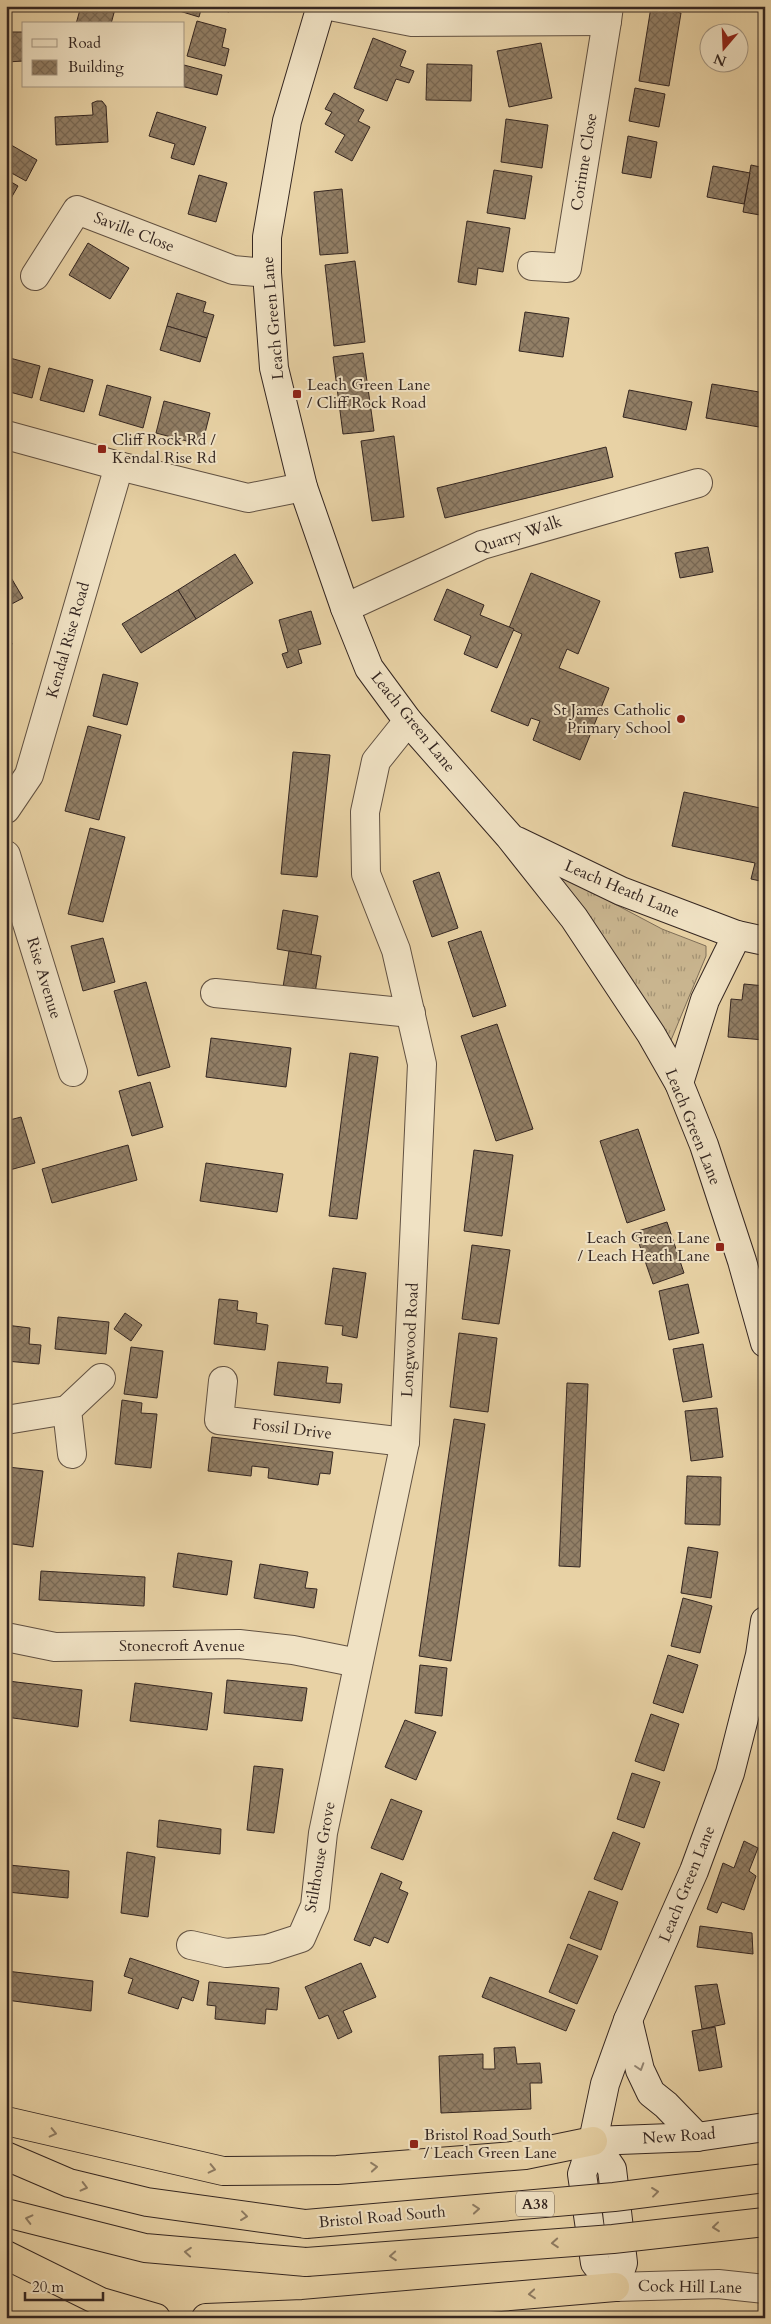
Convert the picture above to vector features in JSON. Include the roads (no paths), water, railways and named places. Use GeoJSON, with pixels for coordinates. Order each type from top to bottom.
{"type":"FeatureCollection","features":[{"type":"Feature","properties":{"kind":"highway"},"geometry":{"type":"LineString","coordinates":[[6,2121],[223,2171],[337,2170],[525,2155],[593,2141]]}},
{"type":"Feature","properties":{"kind":"highway","name":"Bristol Road South"},"geometry":{"type":"LineString","coordinates":[[6,2156],[69,2183],[147,2202],[306,2224],[614,2197],[765,2178]]}},
{"type":"Feature","properties":{"kind":"highway"},"geometry":{"type":"LineString","coordinates":[[6,2213],[145,2248],[306,2262],[613,2239],[765,2222]]}},
{"type":"Feature","properties":{"kind":"highway"},"geometry":{"type":"LineString","coordinates":[[6,2255],[100,2310],[156,2318]]}},
{"type":"Feature","properties":{"kind":"highway"},"geometry":{"type":"LineString","coordinates":[[206,2318],[303,2314],[615,2287]]}},
{"type":"Feature","properties":{"kind":"street","name":"Leach Green Lane"},"geometry":{"type":"LineString","coordinates":[[321,6],[287,121],[267,237],[267,273],[274,368],[303,487],[345,608],[369,668],[408,721],[509,836],[574,918],[651,1034],[679,1083],[704,1145],[742,1261],[765,1343]]}},
{"type":"Feature","properties":{"kind":"street","name":"Corinne Close"},"geometry":{"type":"LineString","coordinates":[[330,6],[412,22],[608,14],[567,268],[532,266]]}},
{"type":"Feature","properties":{"kind":"street","name":"Saville Close"},"geometry":{"type":"LineString","coordinates":[[35,276],[77,210],[233,270],[267,273]]}},
{"type":"Feature","properties":{"kind":"street"},"geometry":{"type":"LineString","coordinates":[[6,435],[119,466],[248,498],[303,487]]}},
{"type":"Feature","properties":{"kind":"street","name":"Kendal Rise Road"},"geometry":{"type":"LineString","coordinates":[[6,809],[29,775],[119,466]]}},
{"type":"Feature","properties":{"kind":"street","name":"Quarry Walk"},"geometry":{"type":"LineString","coordinates":[[345,608],[482,545],[698,483]]}},
{"type":"Feature","properties":{"kind":"street","name":"Longwood Road"},"geometry":{"type":"LineString","coordinates":[[358,1663],[405,1442],[422,1064],[396,950],[366,874],[365,812],[376,761],[408,721]]}},
{"type":"Feature","properties":{"kind":"street","name":"Leach Heath Lane"},"geometry":{"type":"LineString","coordinates":[[509,836],[621,891],[737,935],[765,941]]}},
{"type":"Feature","properties":{"kind":"street","name":"Rise Avenue"},"geometry":{"type":"LineString","coordinates":[[6,855],[73,1072]]}},
{"type":"Feature","properties":{"kind":"street"},"geometry":{"type":"LineString","coordinates":[[679,1083],[705,1000],[737,935]]}},
{"type":"Feature","properties":{"kind":"street"},"geometry":{"type":"LineString","coordinates":[[215,994],[411,1013]]}},
{"type":"Feature","properties":{"kind":"street"},"geometry":{"type":"LineString","coordinates":[[6,1420],[67,1410],[101,1378]]}},
{"type":"Feature","properties":{"kind":"street","name":"Fossil Drive"},"geometry":{"type":"LineString","coordinates":[[223,1380],[219,1420],[405,1442]]}},
{"type":"Feature","properties":{"kind":"street"},"geometry":{"type":"LineString","coordinates":[[67,1410],[72,1454]]}},
{"type":"Feature","properties":{"kind":"street","name":"Leach Green Lane"},"geometry":{"type":"LineString","coordinates":[[593,2141],[605,2084],[628,2020],[694,1871],[730,1773],[762,1656],[765,1621]]}},
{"type":"Feature","properties":{"kind":"street","name":"Stonecroft Avenue"},"geometry":{"type":"LineString","coordinates":[[6,1637],[55,1647],[239,1644],[293,1650],[358,1663]]}},
{"type":"Feature","properties":{"kind":"street","name":"Stilthouse Grove"},"geometry":{"type":"LineString","coordinates":[[191,1945],[226,1953],[267,1949],[301,1938],[315,1906],[323,1833],[358,1663]]}},
{"type":"Feature","properties":{"kind":"street"},"geometry":{"type":"LineString","coordinates":[[628,2020],[640,2070],[651,2093],[666,2105],[697,2137]]}},
{"type":"Feature","properties":{"kind":"street","name":"New Road"},"geometry":{"type":"LineString","coordinates":[[593,2141],[697,2137],[765,2127]]}},
{"type":"Feature","properties":{"kind":"street"},"geometry":{"type":"LineString","coordinates":[[593,2141],[612,2168],[623,2263],[615,2287]]}},
{"type":"Feature","properties":{"kind":"street","name":"Cock Hill Lane"},"geometry":{"type":"LineString","coordinates":[[615,2287],[718,2284],[765,2289]]}},
{"type":"Feature","properties":{"kind":"place","name":"Leach Green Lane / Cliff Rock Road"},"geometry":{"type":"Point","coordinates":[297,394]}},
{"type":"Feature","properties":{"kind":"place","name":"Cliff Rock Rd / Kendal Rise Rd"},"geometry":{"type":"Point","coordinates":[102,449]}},
{"type":"Feature","properties":{"kind":"place","name":"St James Catholic Primary School"},"geometry":{"type":"Point","coordinates":[681,719]}},
{"type":"Feature","properties":{"kind":"place","name":"Leach Green Lane / Leach Heath Lane"},"geometry":{"type":"Point","coordinates":[720,1247]}},
{"type":"Feature","properties":{"kind":"place","name":"Bristol Road South / Leach Green Lane"},"geometry":{"type":"Point","coordinates":[414,2144]}}]}
